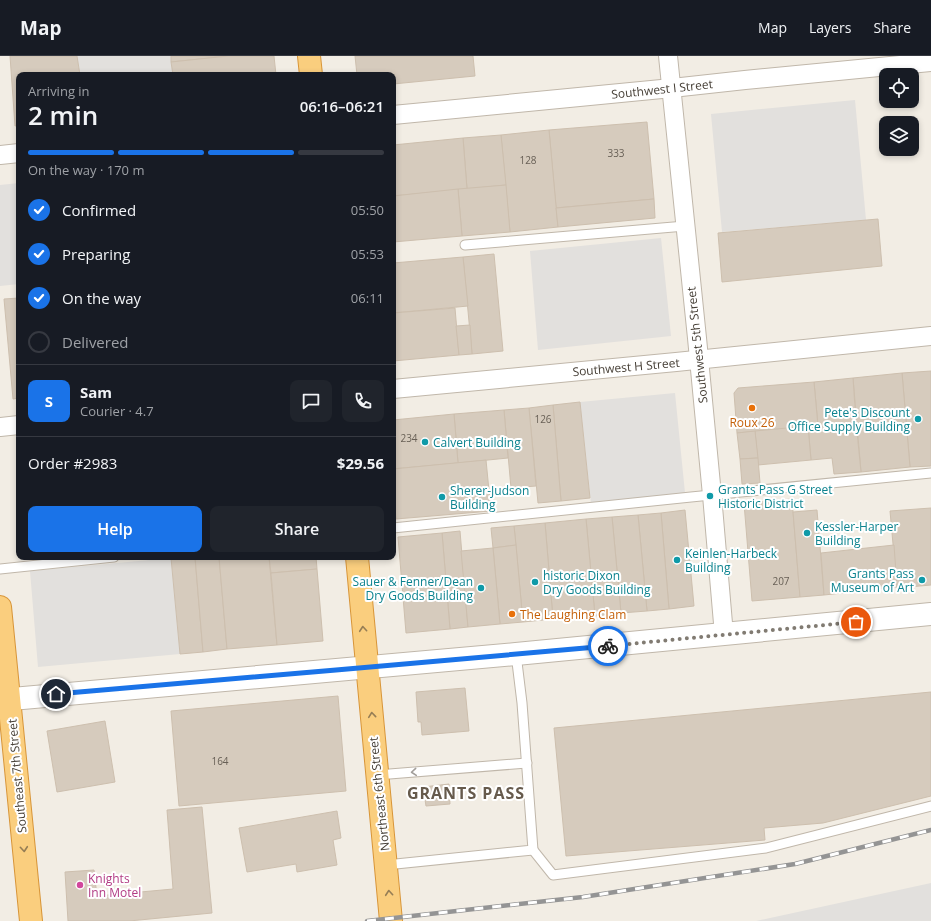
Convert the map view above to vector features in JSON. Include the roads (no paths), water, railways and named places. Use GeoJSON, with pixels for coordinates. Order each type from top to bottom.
{"type":"FeatureCollection","features":[{"type":"Feature","properties":{"kind":"highway"},"geometry":{"type":"LineString","coordinates":[[309,56],[311,72]]}},
{"type":"Feature","properties":{"kind":"highway","name":"Northeast 6th Street"},"geometry":{"type":"LineString","coordinates":[[357,560],[391,921]]}},
{"type":"Feature","properties":{"kind":"highway","name":"Southeast 7th Street"},"geometry":{"type":"LineString","coordinates":[[0,607],[5,699],[31,921]]}},
{"type":"Feature","properties":{"kind":"street","name":"Southwest 5th Street"},"geometry":{"type":"LineString","coordinates":[[668,56],[699,360],[724,635]]}},
{"type":"Feature","properties":{"kind":"street","name":"Southwest I Street"},"geometry":{"type":"LineString","coordinates":[[396,115],[931,62]]}},
{"type":"Feature","properties":{"kind":"street"},"geometry":{"type":"LineString","coordinates":[[0,155],[16,153]]}},
{"type":"Feature","properties":{"kind":"street","name":"Southwest H Street"},"geometry":{"type":"LineString","coordinates":[[396,389],[931,336]]}},
{"type":"Feature","properties":{"kind":"street"},"geometry":{"type":"LineString","coordinates":[[0,427],[16,425]]}},
{"type":"Feature","properties":{"kind":"street"},"geometry":{"type":"LineString","coordinates":[[5,699],[367,668],[931,614]]}},
{"type":"Feature","properties":{"kind":"lane"},"geometry":{"type":"LineString","coordinates":[[465,245],[685,226]]}},
{"type":"Feature","properties":{"kind":"lane"},"geometry":{"type":"LineString","coordinates":[[396,528],[931,473]]}},
{"type":"Feature","properties":{"kind":"lane"},"geometry":{"type":"LineString","coordinates":[[0,569],[86,560]]}},
{"type":"Feature","properties":{"kind":"lane"},"geometry":{"type":"LineString","coordinates":[[516,654],[522,703],[533,850],[553,875],[766,848],[931,806]]}},
{"type":"Feature","properties":{"kind":"lane"},"geometry":{"type":"LineString","coordinates":[[377,775],[527,763]]}},
{"type":"Feature","properties":{"kind":"lane"},"geometry":{"type":"LineString","coordinates":[[386,865],[533,850]]}},
{"type":"Feature","properties":{"kind":"railway"},"geometry":{"type":"LineString","coordinates":[[367,921],[583,897],[795,864],[931,830]]}},
{"type":"Feature","properties":{"kind":"place","name":"Roux 26"},"geometry":{"type":"Point","coordinates":[752,408]}},
{"type":"Feature","properties":{"kind":"place","name":"Pete's Discount Office Supply Building"},"geometry":{"type":"Point","coordinates":[918,419]}},
{"type":"Feature","properties":{"kind":"place","name":"Calvert Building"},"geometry":{"type":"Point","coordinates":[425,442]}},
{"type":"Feature","properties":{"kind":"place","name":"Grants Pass G Street Historic District"},"geometry":{"type":"Point","coordinates":[710,496]}},
{"type":"Feature","properties":{"kind":"place","name":"Sherer-Judson Building"},"geometry":{"type":"Point","coordinates":[442,497]}},
{"type":"Feature","properties":{"kind":"place","name":"Kessler-Harper Building"},"geometry":{"type":"Point","coordinates":[807,533]}},
{"type":"Feature","properties":{"kind":"place","name":"Keinlen-Harbeck Building"},"geometry":{"type":"Point","coordinates":[677,560]}},
{"type":"Feature","properties":{"kind":"place","name":"Grants Pass Museum of Art"},"geometry":{"type":"Point","coordinates":[922,580]}},
{"type":"Feature","properties":{"kind":"place","name":"historic Dixon Dry Goods Building"},"geometry":{"type":"Point","coordinates":[535,582]}},
{"type":"Feature","properties":{"kind":"place","name":"Sauer & Fenner/Dean Dry Goods Building"},"geometry":{"type":"Point","coordinates":[481,588]}},
{"type":"Feature","properties":{"kind":"place","name":"The Laughing Clam"},"geometry":{"type":"Point","coordinates":[512,614]}},
{"type":"Feature","properties":{"kind":"place","name":"Knights Inn Motel"},"geometry":{"type":"Point","coordinates":[80,885]}},
{"type":"Feature","properties":{"kind":"district","name":"GRANTS PASS"},"geometry":{"type":"Point","coordinates":[466,793]}}]}
